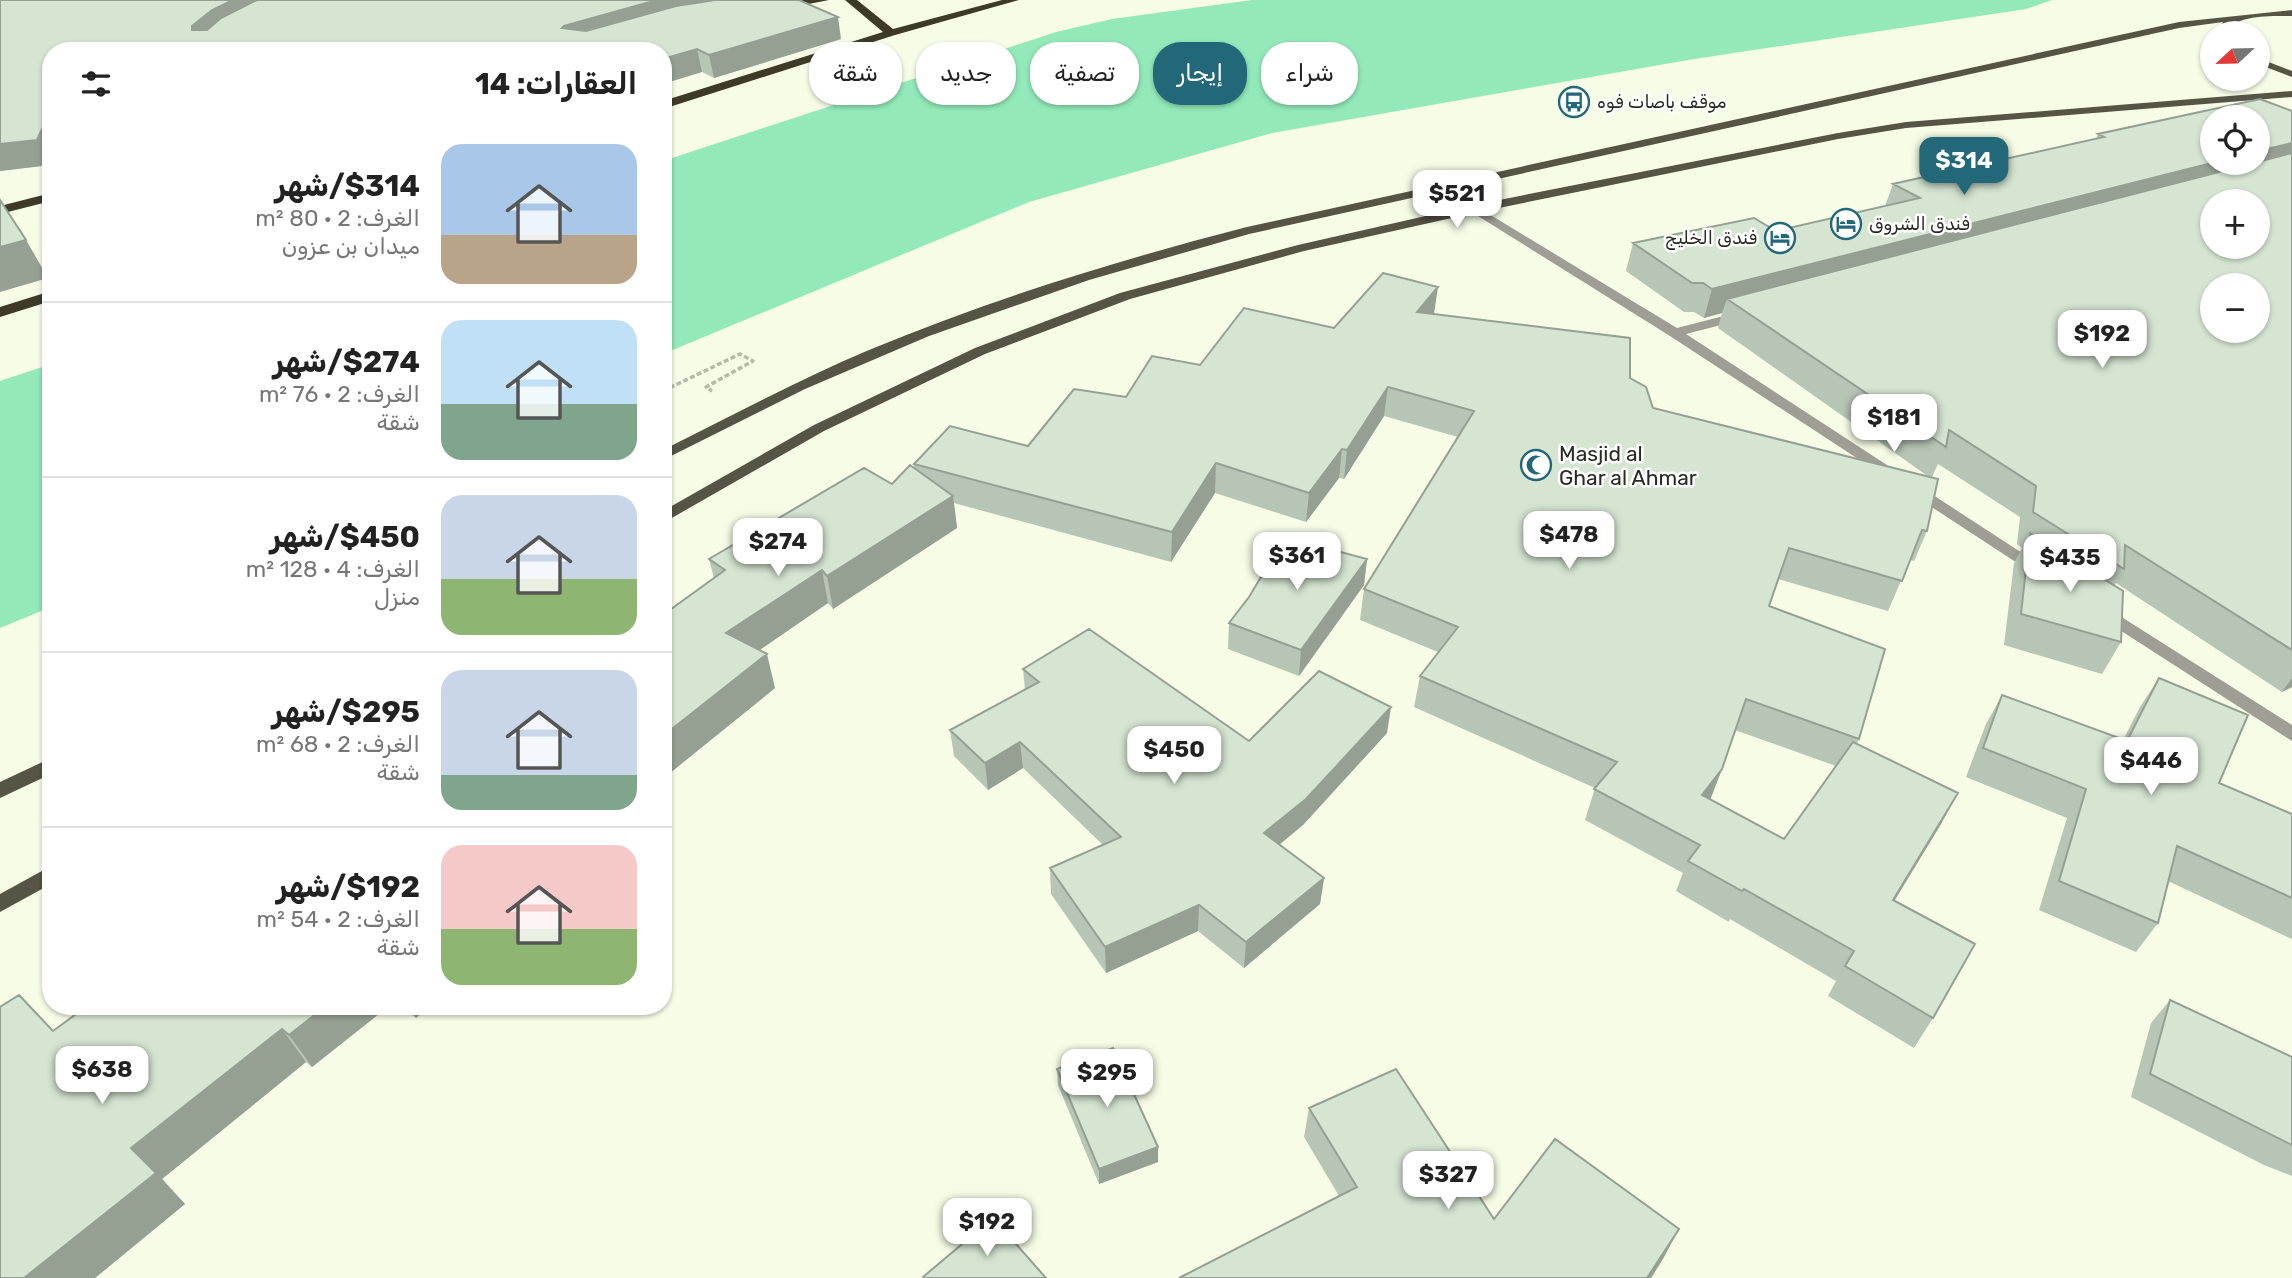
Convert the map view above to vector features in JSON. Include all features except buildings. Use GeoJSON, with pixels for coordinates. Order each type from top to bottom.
{"type":"FeatureCollection","features":[{"type":"Feature","properties":{"kind":"highway"},"geometry":{"type":"LineString","coordinates":[[771,8],[824,0]]}},
{"type":"Feature","properties":{"kind":"highway"},"geometry":{"type":"LineString","coordinates":[[850,0],[891,33]]}},
{"type":"Feature","properties":{"kind":"highway"},"geometry":{"type":"LineString","coordinates":[[672,101],[891,33],[1014,0]]}},
{"type":"Feature","properties":{"kind":"highway"},"geometry":{"type":"LineString","coordinates":[[0,210],[42,199]]}},
{"type":"Feature","properties":{"kind":"highway"},"geometry":{"type":"LineString","coordinates":[[0,312],[42,299]]}},
{"type":"Feature","properties":{"kind":"main road"},"geometry":{"type":"LineString","coordinates":[[2264,14],[2265,0]]}},
{"type":"Feature","properties":{"kind":"main road"},"geometry":{"type":"LineString","coordinates":[[672,452],[820,376],[955,321],[1098,272],[1247,231],[2179,25],[2292,13]]}},
{"type":"Feature","properties":{"kind":"main road"},"geometry":{"type":"LineString","coordinates":[[2231,21],[2237,18]]}},
{"type":"Feature","properties":{"kind":"main road"},"geometry":{"type":"LineString","coordinates":[[2270,66],[2292,74]]}},
{"type":"Feature","properties":{"kind":"main road"},"geometry":{"type":"LineString","coordinates":[[672,513],[819,428],[980,351],[1125,296],[1302,248],[1474,209],[1838,136],[1906,125],[2292,94]]}},
{"type":"Feature","properties":{"kind":"main road"},"geometry":{"type":"LineString","coordinates":[[0,791],[42,770]]}},
{"type":"Feature","properties":{"kind":"main road"},"geometry":{"type":"LineString","coordinates":[[0,904],[42,879]]}},
{"type":"Feature","properties":{"kind":"street"},"geometry":{"type":"LineString","coordinates":[[1474,209],[1675,333],[2048,575]]}},
{"type":"Feature","properties":{"kind":"street"},"geometry":{"type":"LineString","coordinates":[[1675,333],[1756,312]]}},
{"type":"Feature","properties":{"kind":"street"},"geometry":{"type":"LineString","coordinates":[[2082,598],[2292,734]]}},
{"type":"Feature","properties":{"kind":"path"},"geometry":{"type":"LineString","coordinates":[[672,387],[740,354],[753,361],[706,387],[749,413]]}},
{"type":"Feature","properties":{"kind":"shaded area"},"geometry":{"type":"Polygon","coordinates":[[[1252,0],[2052,0],[2026,9],[1688,60],[1272,133],[1029,202],[672,350],[672,158],[834,105],[902,105],[902,83],[916,78],[916,105],[1016,105],[1016,45],[1056,32],[1112,19],[1252,0]]]}},
{"type":"Feature","properties":{"kind":"shaded area"},"geometry":{"type":"Polygon","coordinates":[[[42,367],[42,611],[0,628],[0,381],[42,367]]]}},
{"type":"Feature","properties":{"kind":"place","name":"موقف باصات فوه"},"geometry":{"type":"Point","coordinates":[1574,102]}},
{"type":"Feature","properties":{"kind":"place","name":"فندق الشروق"},"geometry":{"type":"Point","coordinates":[1846,224]}},
{"type":"Feature","properties":{"kind":"place","name":"فندق الخليج"},"geometry":{"type":"Point","coordinates":[1780,238]}},
{"type":"Feature","properties":{"kind":"place","name":"Masjid al Ghar al Ahmar"},"geometry":{"type":"Point","coordinates":[1536,465]}}]}
